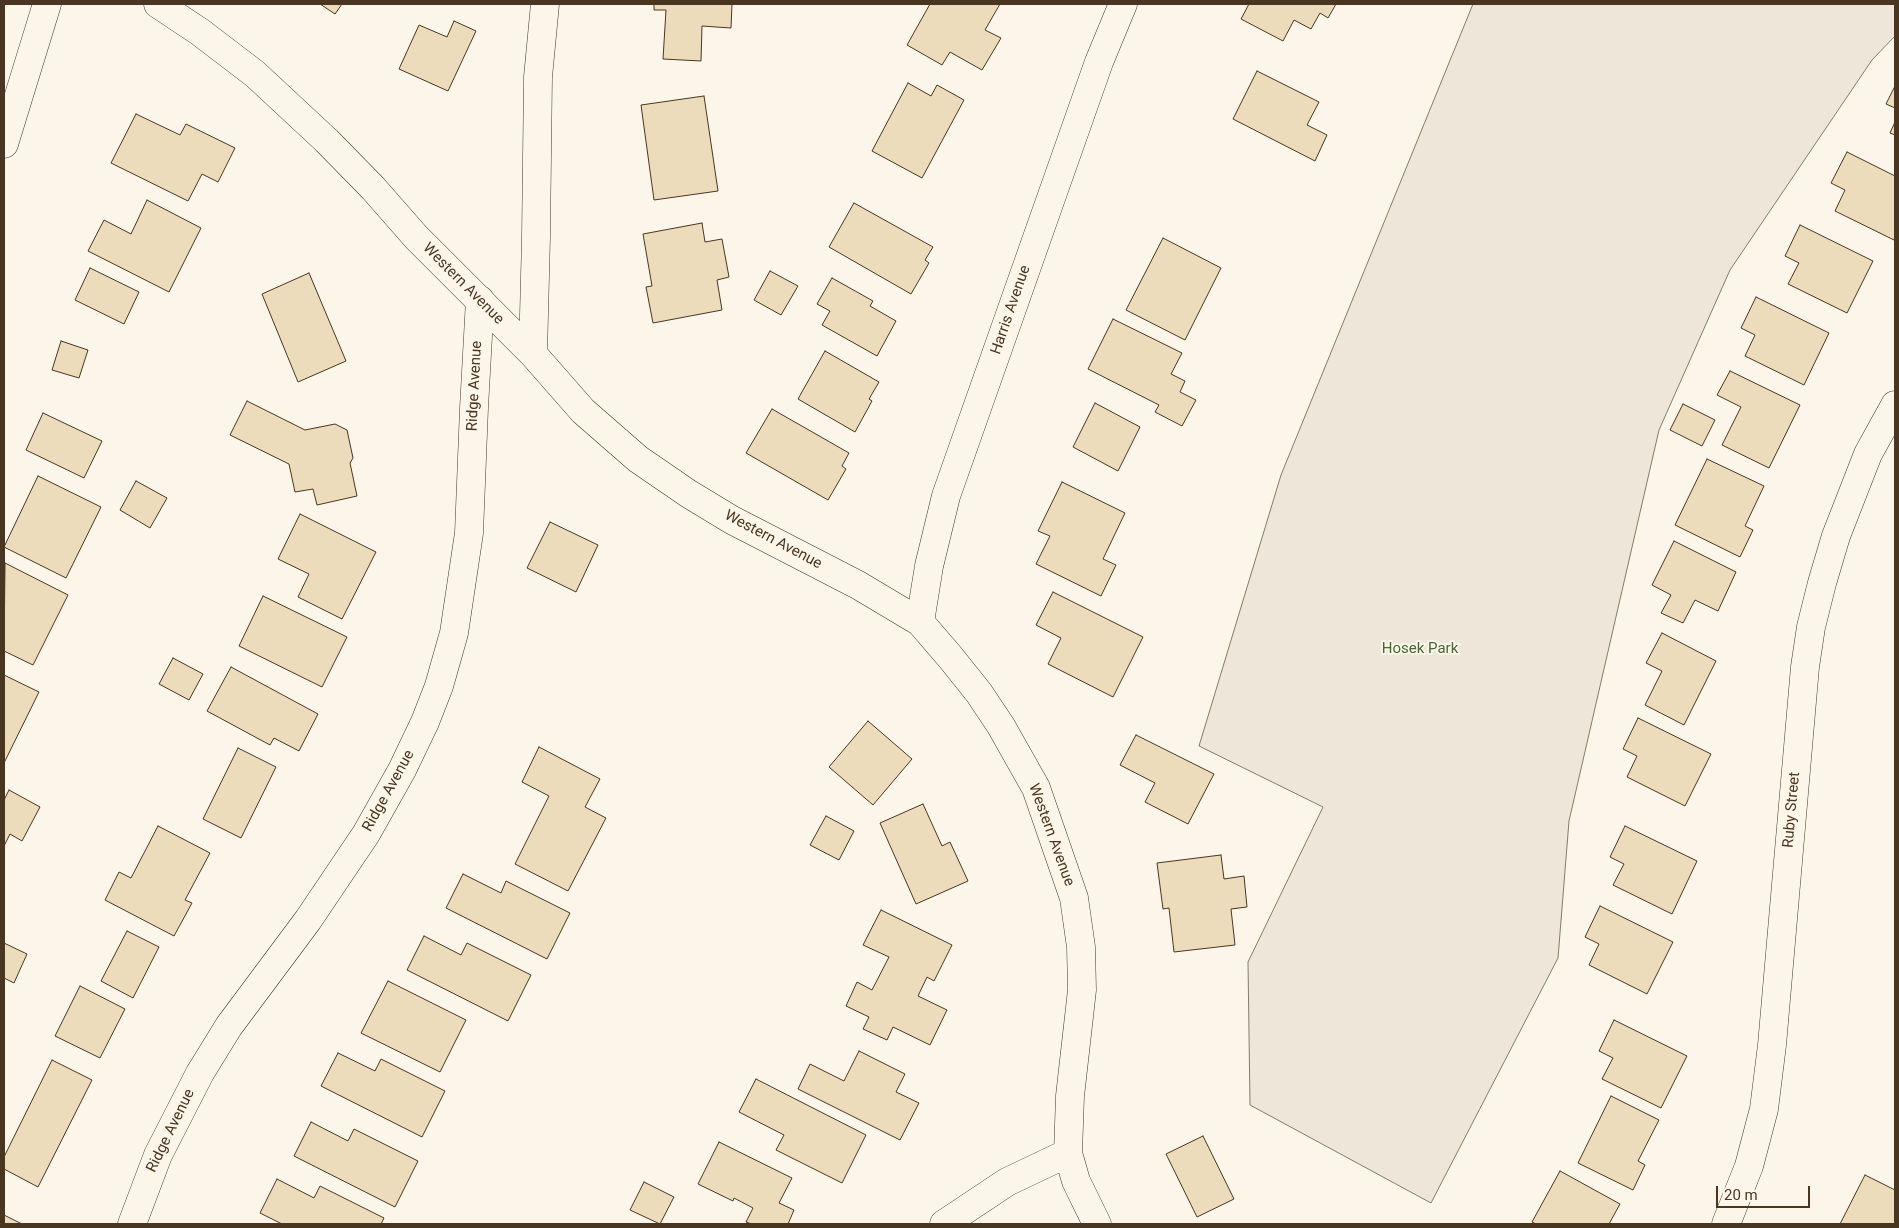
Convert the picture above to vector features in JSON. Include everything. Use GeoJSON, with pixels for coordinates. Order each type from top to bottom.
{"type":"FeatureCollection","features":[{"type":"Feature","properties":{"kind":"street"},"geometry":{"type":"LineString","coordinates":[[4,144],[46,4]]}},
{"type":"Feature","properties":{"kind":"street","name":"Western Avenue"},"geometry":{"type":"LineString","coordinates":[[158,4],[200,32],[255,74],[290,106],[340,154],[416,237],[532,354],[583,411],[638,459],[689,494],[732,520],[858,585],[920,622],[952,658],[979,693],[1036,788],[1074,898],[1081,947],[1082,990],[1070,1096],[1068,1153],[1076,1181],[1097,1224]]}},
{"type":"Feature","properties":{"kind":"street"},"geometry":{"type":"LineString","coordinates":[[532,354],[538,77],[545,4]]}},
{"type":"Feature","properties":{"kind":"street","name":"Harris Avenue"},"geometry":{"type":"LineString","coordinates":[[920,622],[929,566],[946,496],[1099,62],[1123,4]]}},
{"type":"Feature","properties":{"kind":"street","name":"Ridge Avenue"},"geometry":{"type":"LineString","coordinates":[[132,1224],[158,1155],[200,1074],[229,1026],[308,920],[366,834],[402,770],[425,722],[454,634],[469,533],[480,300]]}},
{"type":"Feature","properties":{"kind":"street","name":"Ruby Street"},"geometry":{"type":"LineString","coordinates":[[1726,1224],[1749,1166],[1764,1109],[1772,1046],[1804,667],[1811,627],[1836,536],[1868,454],[1895,405]]}},
{"type":"Feature","properties":{"kind":"street"},"geometry":{"type":"LineString","coordinates":[[944,1224],[1007,1182],[1068,1153]]}},
{"type":"Feature","properties":{"kind":"green space","name":"Hosek Park"},"geometry":{"type":"Polygon","coordinates":[[[1473,4],[1895,4],[1895,36],[1872,60],[1730,270],[1659,430],[1569,821],[1558,958],[1431,1203],[1250,1105],[1248,962],[1323,807],[1199,746],[1281,475],[1473,4]]]}},
{"type":"Feature","properties":{"kind":"building"},"geometry":{"type":"Polygon","coordinates":[[[320,4],[342,4],[335,14],[320,4]]]}},
{"type":"Feature","properties":{"kind":"building"},"geometry":{"type":"Polygon","coordinates":[[[654,4],[732,4],[731,28],[702,26],[701,61],[663,59],[666,10],[654,10],[654,4]]]}},
{"type":"Feature","properties":{"kind":"building"},"geometry":{"type":"Polygon","coordinates":[[[930,4],[1000,4],[985,30],[1001,38],[982,70],[950,52],[942,65],[907,45],[930,4]]]}},
{"type":"Feature","properties":{"kind":"building"},"geometry":{"type":"Polygon","coordinates":[[[1249,4],[1336,4],[1328,18],[1320,13],[1311,29],[1294,20],[1283,41],[1241,19],[1249,4]]]}},
{"type":"Feature","properties":{"kind":"building"},"geometry":{"type":"Polygon","coordinates":[[[454,21],[476,31],[448,91],[399,69],[419,25],[447,37],[454,21]]]}},
{"type":"Feature","properties":{"kind":"building"},"geometry":{"type":"Polygon","coordinates":[[[1257,71],[1319,102],[1307,125],[1327,135],[1315,161],[1233,119],[1257,71]]]}},
{"type":"Feature","properties":{"kind":"building"},"geometry":{"type":"Polygon","coordinates":[[[908,83],[931,96],[937,85],[964,100],[922,178],[872,151],[908,83]]]}},
{"type":"Feature","properties":{"kind":"building"},"geometry":{"type":"Polygon","coordinates":[[[1895,86],[1895,108],[1886,104],[1895,86]]]}},
{"type":"Feature","properties":{"kind":"building"},"geometry":{"type":"Polygon","coordinates":[[[704,96],[718,191],[654,200],[641,105],[704,96]]]}},
{"type":"Feature","properties":{"kind":"building"},"geometry":{"type":"Polygon","coordinates":[[[136,114],[180,135],[186,124],[235,148],[218,182],[202,174],[188,201],[111,163],[136,114]]]}},
{"type":"Feature","properties":{"kind":"building"},"geometry":{"type":"Polygon","coordinates":[[[1895,122],[1895,135],[1890,133],[1895,122]]]}},
{"type":"Feature","properties":{"kind":"building"},"geometry":{"type":"Polygon","coordinates":[[[1847,152],[1895,176],[1894,240],[1835,211],[1845,190],[1831,183],[1847,152]]]}},
{"type":"Feature","properties":{"kind":"building"},"geometry":{"type":"Polygon","coordinates":[[[147,200],[201,228],[169,292],[88,251],[104,220],[131,234],[147,200]]]}},
{"type":"Feature","properties":{"kind":"building"},"geometry":{"type":"Polygon","coordinates":[[[854,203],[933,247],[925,260],[929,263],[911,294],[829,247],[854,203]]]}},
{"type":"Feature","properties":{"kind":"building"},"geometry":{"type":"Polygon","coordinates":[[[702,223],[705,242],[722,239],[729,277],[717,280],[722,310],[653,323],[646,287],[652,286],[643,234],[702,223]]]}},
{"type":"Feature","properties":{"kind":"building"},"geometry":{"type":"Polygon","coordinates":[[[1800,225],[1873,261],[1847,313],[1788,284],[1799,263],[1785,256],[1800,225]]]}},
{"type":"Feature","properties":{"kind":"building"},"geometry":{"type":"Polygon","coordinates":[[[1163,238],[1221,268],[1185,340],[1126,310],[1163,238]]]}},
{"type":"Feature","properties":{"kind":"building"},"geometry":{"type":"Polygon","coordinates":[[[90,268],[139,292],[124,324],[75,300],[90,268]]]}},
{"type":"Feature","properties":{"kind":"building"},"geometry":{"type":"Polygon","coordinates":[[[770,271],[798,286],[781,315],[754,300],[770,271]]]}},
{"type":"Feature","properties":{"kind":"building"},"geometry":{"type":"Polygon","coordinates":[[[309,273],[346,361],[298,382],[262,294],[309,273]]]}},
{"type":"Feature","properties":{"kind":"building"},"geometry":{"type":"Polygon","coordinates":[[[832,278],[873,301],[870,306],[896,321],[877,356],[822,325],[830,311],[817,304],[832,278]]]}},
{"type":"Feature","properties":{"kind":"building"},"geometry":{"type":"Polygon","coordinates":[[[1756,297],[1829,333],[1804,385],[1745,356],[1755,335],[1741,328],[1756,297]]]}},
{"type":"Feature","properties":{"kind":"building"},"geometry":{"type":"Polygon","coordinates":[[[1113,319],[1182,353],[1171,374],[1185,381],[1180,392],[1196,400],[1182,426],[1155,412],[1159,405],[1088,369],[1113,319]]]}},
{"type":"Feature","properties":{"kind":"building"},"geometry":{"type":"Polygon","coordinates":[[[61,341],[88,350],[79,378],[52,370],[61,341]]]}},
{"type":"Feature","properties":{"kind":"building"},"geometry":{"type":"Polygon","coordinates":[[[825,351],[879,382],[869,399],[872,401],[855,432],[798,399],[825,351]]]}},
{"type":"Feature","properties":{"kind":"building"},"geometry":{"type":"Polygon","coordinates":[[[1730,371],[1800,405],[1769,468],[1722,445],[1741,407],[1717,395],[1730,371]]]}},
{"type":"Feature","properties":{"kind":"building"},"geometry":{"type":"Polygon","coordinates":[[[247,401],[305,430],[335,424],[347,430],[353,458],[350,463],[357,496],[317,505],[313,489],[295,492],[289,464],[230,435],[247,401]]]}},
{"type":"Feature","properties":{"kind":"building"},"geometry":{"type":"Polygon","coordinates":[[[1095,403],[1140,427],[1118,471],[1073,447],[1095,403]]]}},
{"type":"Feature","properties":{"kind":"building"},"geometry":{"type":"Polygon","coordinates":[[[1683,404],[1715,420],[1702,446],[1670,430],[1683,404]]]}},
{"type":"Feature","properties":{"kind":"building"},"geometry":{"type":"Polygon","coordinates":[[[772,409],[849,453],[842,466],[846,469],[828,500],[746,453],[772,409]]]}},
{"type":"Feature","properties":{"kind":"building"},"geometry":{"type":"Polygon","coordinates":[[[43,413],[102,441],[84,478],[26,450],[43,413]]]}},
{"type":"Feature","properties":{"kind":"building"},"geometry":{"type":"Polygon","coordinates":[[[1707,459],[1764,486],[1745,526],[1753,530],[1740,557],[1675,525],[1707,459]]]}},
{"type":"Feature","properties":{"kind":"building"},"geometry":{"type":"Polygon","coordinates":[[[38,476],[101,507],[66,578],[4,547],[38,476]]]}},
{"type":"Feature","properties":{"kind":"building"},"geometry":{"type":"Polygon","coordinates":[[[136,481],[167,498],[150,528],[120,510],[136,481]]]}},
{"type":"Feature","properties":{"kind":"building"},"geometry":{"type":"Polygon","coordinates":[[[1062,482],[1125,513],[1103,559],[1116,565],[1101,596],[1036,564],[1050,536],[1038,531],[1062,482]]]}},
{"type":"Feature","properties":{"kind":"building"},"geometry":{"type":"Polygon","coordinates":[[[300,514],[376,552],[342,619],[298,597],[309,574],[278,559],[300,514]]]}},
{"type":"Feature","properties":{"kind":"building"},"geometry":{"type":"Polygon","coordinates":[[[550,522],[598,545],[576,592],[527,568],[550,522]]]}},
{"type":"Feature","properties":{"kind":"building"},"geometry":{"type":"Polygon","coordinates":[[[1674,541],[1736,572],[1718,611],[1695,600],[1683,623],[1661,613],[1671,595],[1652,585],[1674,541]]]}},
{"type":"Feature","properties":{"kind":"building"},"geometry":{"type":"Polygon","coordinates":[[[5,563],[68,595],[33,665],[4,651],[5,563]]]}},
{"type":"Feature","properties":{"kind":"building"},"geometry":{"type":"Polygon","coordinates":[[[1053,592],[1143,637],[1113,697],[1048,664],[1061,638],[1036,625],[1053,592]]]}},
{"type":"Feature","properties":{"kind":"building"},"geometry":{"type":"Polygon","coordinates":[[[263,596],[347,637],[322,687],[239,646],[263,596]]]}},
{"type":"Feature","properties":{"kind":"building"},"geometry":{"type":"Polygon","coordinates":[[[1662,633],[1716,661],[1684,725],[1645,705],[1662,671],[1646,663],[1662,633]]]}},
{"type":"Feature","properties":{"kind":"building"},"geometry":{"type":"Polygon","coordinates":[[[173,658],[203,674],[189,700],[159,684],[173,658]]]}},
{"type":"Feature","properties":{"kind":"building"},"geometry":{"type":"Polygon","coordinates":[[[231,667],[318,714],[299,751],[274,738],[270,745],[207,711],[231,667]]]}},
{"type":"Feature","properties":{"kind":"building"},"geometry":{"type":"Polygon","coordinates":[[[4,675],[39,692],[4,763],[4,675]]]}},
{"type":"Feature","properties":{"kind":"building"},"geometry":{"type":"Polygon","coordinates":[[[1638,718],[1711,754],[1685,806],[1627,777],[1637,756],[1623,749],[1638,718]]]}},
{"type":"Feature","properties":{"kind":"building"},"geometry":{"type":"Polygon","coordinates":[[[868,721],[912,759],[873,805],[829,767],[868,721]]]}},
{"type":"Feature","properties":{"kind":"building"},"geometry":{"type":"Polygon","coordinates":[[[1136,735],[1214,774],[1188,824],[1145,802],[1155,783],[1120,765],[1136,735]]]}},
{"type":"Feature","properties":{"kind":"building"},"geometry":{"type":"Polygon","coordinates":[[[539,747],[600,779],[585,807],[606,818],[568,891],[515,864],[549,796],[522,782],[539,747]]]}},
{"type":"Feature","properties":{"kind":"building"},"geometry":{"type":"Polygon","coordinates":[[[238,748],[276,767],[241,838],[203,819],[238,748]]]}},
{"type":"Feature","properties":{"kind":"building"},"geometry":{"type":"Polygon","coordinates":[[[9,790],[40,807],[22,841],[10,834],[4,846],[4,800],[9,790]]]}},
{"type":"Feature","properties":{"kind":"building"},"geometry":{"type":"Polygon","coordinates":[[[923,804],[942,846],[950,842],[968,881],[916,904],[880,823],[923,804]]]}},
{"type":"Feature","properties":{"kind":"building"},"geometry":{"type":"Polygon","coordinates":[[[826,816],[854,831],[839,860],[810,845],[826,816]]]}},
{"type":"Feature","properties":{"kind":"building"},"geometry":{"type":"Polygon","coordinates":[[[158,826],[210,853],[185,900],[192,903],[174,936],[105,900],[119,872],[131,878],[158,826]]]}},
{"type":"Feature","properties":{"kind":"building"},"geometry":{"type":"Polygon","coordinates":[[[1625,826],[1697,861],[1672,914],[1613,885],[1624,864],[1610,857],[1625,826]]]}},
{"type":"Feature","properties":{"kind":"building"},"geometry":{"type":"Polygon","coordinates":[[[1221,855],[1224,879],[1244,876],[1247,907],[1231,909],[1235,945],[1174,952],[1169,908],[1163,909],[1157,863],[1221,855]]]}},
{"type":"Feature","properties":{"kind":"building"},"geometry":{"type":"Polygon","coordinates":[[[463,874],[501,893],[506,881],[570,913],[547,959],[446,908],[463,874]]]}},
{"type":"Feature","properties":{"kind":"building"},"geometry":{"type":"Polygon","coordinates":[[[1600,906],[1673,942],[1647,994],[1589,965],[1599,944],[1585,937],[1600,906]]]}},
{"type":"Feature","properties":{"kind":"building"},"geometry":{"type":"Polygon","coordinates":[[[881,910],[952,945],[934,981],[927,977],[918,996],[947,1010],[930,1045],[893,1027],[887,1040],[863,1029],[869,1017],[846,1006],[857,982],[872,990],[889,957],[863,945],[881,910]]]}},
{"type":"Feature","properties":{"kind":"building"},"geometry":{"type":"Polygon","coordinates":[[[127,931],[159,947],[133,998],[101,981],[127,931]]]}},
{"type":"Feature","properties":{"kind":"building"},"geometry":{"type":"Polygon","coordinates":[[[424,936],[461,955],[467,943],[531,975],[508,1021],[407,970],[424,936]]]}},
{"type":"Feature","properties":{"kind":"building"},"geometry":{"type":"Polygon","coordinates":[[[4,943],[27,954],[14,983],[4,978],[4,943]]]}},
{"type":"Feature","properties":{"kind":"building"},"geometry":{"type":"Polygon","coordinates":[[[388,981],[466,1020],[440,1072],[361,1033],[388,981]]]}},
{"type":"Feature","properties":{"kind":"building"},"geometry":{"type":"Polygon","coordinates":[[[80,986],[125,1009],[100,1058],[55,1036],[80,986]]]}},
{"type":"Feature","properties":{"kind":"building"},"geometry":{"type":"Polygon","coordinates":[[[1614,1020],[1687,1056],[1661,1108],[1602,1079],[1613,1058],[1599,1051],[1614,1020]]]}},
{"type":"Feature","properties":{"kind":"building"},"geometry":{"type":"Polygon","coordinates":[[[859,1051],[905,1074],[896,1092],[919,1103],[900,1140],[798,1089],[810,1064],[844,1081],[859,1051]]]}},
{"type":"Feature","properties":{"kind":"building"},"geometry":{"type":"Polygon","coordinates":[[[338,1053],[375,1071],[381,1059],[445,1091],[422,1137],[321,1086],[338,1053]]]}},
{"type":"Feature","properties":{"kind":"building"},"geometry":{"type":"Polygon","coordinates":[[[52,1060],[92,1080],[38,1187],[4,1169],[4,1157],[52,1060]]]}},
{"type":"Feature","properties":{"kind":"building"},"geometry":{"type":"Polygon","coordinates":[[[756,1079],[866,1135],[842,1183],[776,1150],[784,1135],[739,1112],[756,1079]]]}},
{"type":"Feature","properties":{"kind":"building"},"geometry":{"type":"Polygon","coordinates":[[[1611,1096],[1659,1120],[1638,1161],[1645,1165],[1633,1190],[1578,1163],[1611,1096]]]}},
{"type":"Feature","properties":{"kind":"building"},"geometry":{"type":"Polygon","coordinates":[[[311,1122],[348,1141],[354,1129],[418,1161],[395,1207],[294,1156],[311,1122]]]}},
{"type":"Feature","properties":{"kind":"building"},"geometry":{"type":"Polygon","coordinates":[[[1203,1136],[1234,1199],[1197,1217],[1166,1154],[1203,1136]]]}},
{"type":"Feature","properties":{"kind":"building"},"geometry":{"type":"Polygon","coordinates":[[[719,1142],[792,1178],[779,1203],[794,1210],[788,1224],[752,1224],[746,1222],[753,1208],[734,1198],[733,1201],[698,1184],[719,1142]]]}},
{"type":"Feature","properties":{"kind":"building"},"geometry":{"type":"Polygon","coordinates":[[[1560,1171],[1620,1204],[1609,1224],[1536,1224],[1532,1222],[1560,1171]]]}},
{"type":"Feature","properties":{"kind":"building"},"geometry":{"type":"Polygon","coordinates":[[[1865,1175],[1895,1190],[1895,1224],[1840,1224],[1865,1175]]]}},
{"type":"Feature","properties":{"kind":"building"},"geometry":{"type":"Polygon","coordinates":[[[277,1179],[314,1198],[320,1186],[384,1218],[381,1224],[282,1224],[260,1213],[277,1179]]]}},
{"type":"Feature","properties":{"kind":"building"},"geometry":{"type":"Polygon","coordinates":[[[644,1182],[674,1197],[660,1224],[630,1210],[644,1182]]]}},
{"type":"Feature","properties":{"kind":"building"},"geometry":{"type":"Polygon","coordinates":[[[4,1215],[22,1224],[4,1224],[4,1215]]]}}]}
